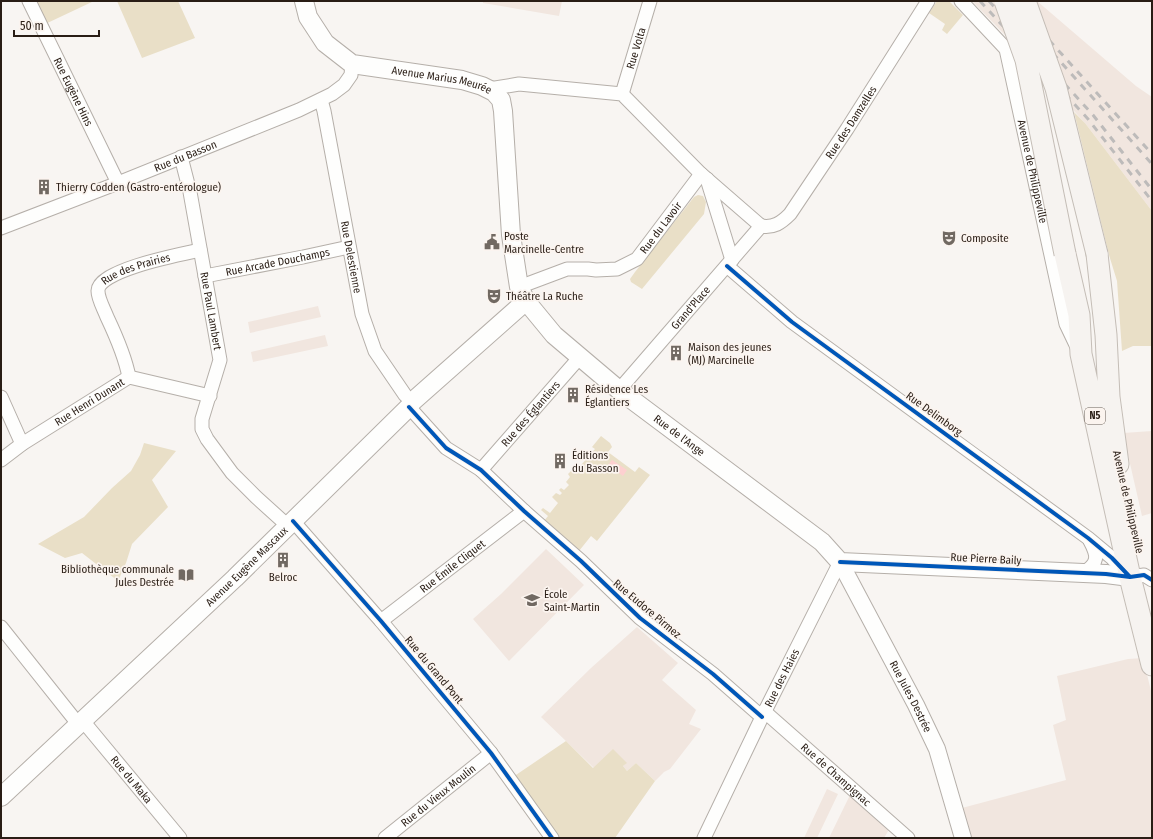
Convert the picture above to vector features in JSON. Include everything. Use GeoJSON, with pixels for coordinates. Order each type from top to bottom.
{"type":"FeatureCollection","features":[{"type":"Feature","properties":{"kind":"main road","name":"Avenue Marius Meurée"},"geometry":{"type":"LineString","coordinates":[[304,1],[308,17],[325,43],[352,64],[462,80],[482,86],[494,92],[501,100],[511,235],[522,294]]}},
{"type":"Feature","properties":{"kind":"main road","name":"Avenue de Philippeville"},"geometry":{"type":"LineString","coordinates":[[1004,1],[1026,60],[1065,254],[1079,315],[1081,354],[1142,577],[1152,606]]}},
{"type":"Feature","properties":{"kind":"main road","name":"Avenue de Philippeville"},"geometry":{"type":"LineString","coordinates":[[1025,1],[1056,88],[1097,254],[1106,335],[1109,397],[1118,469],[1142,577],[1152,665]]}},
{"type":"Feature","properties":{"kind":"main road","name":"Rue de l'Ange"},"geometry":{"type":"LineString","coordinates":[[522,294],[554,334],[619,390],[822,542],[840,562]]}},
{"type":"Feature","properties":{"kind":"main road","name":"Avenue Eugène Mascaux"},"geometry":{"type":"LineString","coordinates":[[1,798],[291,523],[522,294]]}},
{"type":"Feature","properties":{"kind":"main road","name":"Rue Pierre Baily"},"geometry":{"type":"LineString","coordinates":[[840,562],[1106,574],[1142,577]]}},
{"type":"Feature","properties":{"kind":"street","name":"Rue Eugène Hins"},"geometry":{"type":"LineString","coordinates":[[29,1],[118,183]]}},
{"type":"Feature","properties":{"kind":"street","name":"Rue Volta"},"geometry":{"type":"LineString","coordinates":[[622,94],[650,1]]}},
{"type":"Feature","properties":{"kind":"street","name":"Rue des Damzelles"},"geometry":{"type":"LineString","coordinates":[[761,226],[774,226],[790,214],[847,129],[928,1]]}},
{"type":"Feature","properties":{"kind":"street","name":"Avenue de Philippeville"},"geometry":{"type":"LineString","coordinates":[[961,1],[1006,49],[1066,324],[1081,354]]}},
{"type":"Feature","properties":{"kind":"street","name":"Rue du Basson"},"geometry":{"type":"LineString","coordinates":[[1,228],[267,124],[321,100],[344,85],[351,75],[352,64]]}},
{"type":"Feature","properties":{"kind":"street"},"geometry":{"type":"LineString","coordinates":[[489,90],[519,84],[622,94],[704,177],[761,226]]}},
{"type":"Feature","properties":{"kind":"street","name":"Rue Delestienne"},"geometry":{"type":"LineString","coordinates":[[321,100],[362,314],[375,351],[411,405],[446,448],[481,470]]}},
{"type":"Feature","properties":{"kind":"street","name":"Rue Paul Lambert"},"geometry":{"type":"LineString","coordinates":[[181,157],[190,192],[220,360],[202,419],[202,429],[207,439],[232,472],[256,497],[291,523]]}},
{"type":"Feature","properties":{"kind":"street"},"geometry":{"type":"LineString","coordinates":[[704,177],[730,263]]}},
{"type":"Feature","properties":{"kind":"street","name":"Rue du Lavoir"},"geometry":{"type":"LineString","coordinates":[[522,294],[567,269],[618,269],[637,259],[704,177]]}},
{"type":"Feature","properties":{"kind":"street","name":"Grand'Place"},"geometry":{"type":"LineString","coordinates":[[619,390],[761,226]]}},
{"type":"Feature","properties":{"kind":"street","name":"Rue Arcade Douchamps"},"geometry":{"type":"LineString","coordinates":[[205,276],[303,257],[349,246]]}},
{"type":"Feature","properties":{"kind":"street","name":"Rue des Prairies"},"geometry":{"type":"LineString","coordinates":[[128,377],[127,367],[100,299],[98,289],[102,281],[127,268],[200,250]]}},
{"type":"Feature","properties":{"kind":"street","name":"Rue Delimborg"},"geometry":{"type":"LineString","coordinates":[[730,263],[792,322],[1088,538],[1112,558],[1142,577]]}},
{"type":"Feature","properties":{"kind":"street","name":"Rue des Églantiers"},"geometry":{"type":"LineString","coordinates":[[481,470],[580,357]]}},
{"type":"Feature","properties":{"kind":"street","name":"Rue Henri Dunant"},"geometry":{"type":"LineString","coordinates":[[1,460],[22,444],[128,377],[210,396]]}},
{"type":"Feature","properties":{"kind":"street"},"geometry":{"type":"LineString","coordinates":[[1,398],[22,444]]}},
{"type":"Feature","properties":{"kind":"street","name":"Rue Eudore Pirmez"},"geometry":{"type":"LineString","coordinates":[[481,470],[524,511],[581,561],[593,575],[640,618],[763,714]]}},
{"type":"Feature","properties":{"kind":"street","name":"Rue Émile Cliquet"},"geometry":{"type":"LineString","coordinates":[[381,621],[524,511]]}},
{"type":"Feature","properties":{"kind":"street","name":"Rue du Grand Pont"},"geometry":{"type":"LineString","coordinates":[[291,523],[381,621],[491,753],[552,838]]}},
{"type":"Feature","properties":{"kind":"street"},"geometry":{"type":"LineString","coordinates":[[1083,573],[1090,568],[1096,557],[1095,551],[1088,538]]}},
{"type":"Feature","properties":{"kind":"street","name":"Rue des Haies"},"geometry":{"type":"LineString","coordinates":[[704,838],[763,714],[840,562]]}},
{"type":"Feature","properties":{"kind":"street","name":"Rue Jules Destrée"},"geometry":{"type":"LineString","coordinates":[[840,562],[916,705],[937,749],[963,838]]}},
{"type":"Feature","properties":{"kind":"street","name":"Rue du Maka"},"geometry":{"type":"LineString","coordinates":[[1,627],[180,838]]}},
{"type":"Feature","properties":{"kind":"street","name":"Rue de Champignac"},"geometry":{"type":"LineString","coordinates":[[763,714],[848,785],[908,838]]}},
{"type":"Feature","properties":{"kind":"street","name":"Rue du Vieux Moulin"},"geometry":{"type":"LineString","coordinates":[[385,838],[491,753]]}},
{"type":"Feature","properties":{"kind":"shaded area"},"geometry":{"type":"Polygon","coordinates":[[[29,1],[94,1],[41,26],[29,1]]]}},
{"type":"Feature","properties":{"kind":"shaded area"},"geometry":{"type":"Polygon","coordinates":[[[117,1],[178,1],[195,38],[142,58],[117,1]]]}},
{"type":"Feature","properties":{"kind":"shaded area"},"geometry":{"type":"Polygon","coordinates":[[[483,1],[562,1],[559,16],[483,3],[483,1]]]}},
{"type":"Feature","properties":{"kind":"shaded area"},"geometry":{"type":"Polygon","coordinates":[[[937,1],[949,1],[963,15],[947,34],[942,30],[945,24],[929,13],[937,1]]]}},
{"type":"Feature","properties":{"kind":"shaded area"},"geometry":{"type":"Polygon","coordinates":[[[972,1],[1037,1],[1136,86],[1152,97],[1152,211],[1085,123],[972,1]]]}},
{"type":"Feature","properties":{"kind":"shaded area"},"geometry":{"type":"Polygon","coordinates":[[[1074,112],[1085,123],[1152,211],[1152,346],[1133,346],[1122,351],[1117,281],[1109,255],[1074,112]]]}},
{"type":"Feature","properties":{"kind":"shaded area"},"geometry":{"type":"Polygon","coordinates":[[[698,195],[703,196],[706,202],[704,214],[642,289],[631,282],[630,279],[635,272],[694,197],[698,195]]]}},
{"type":"Feature","properties":{"kind":"shaded area"},"geometry":{"type":"Polygon","coordinates":[[[318,306],[321,317],[250,333],[248,322],[318,306]]]}},
{"type":"Feature","properties":{"kind":"shaded area"},"geometry":{"type":"Polygon","coordinates":[[[325,335],[328,346],[253,362],[251,352],[325,335]]]}},
{"type":"Feature","properties":{"kind":"shaded area"},"geometry":{"type":"Polygon","coordinates":[[[1152,431],[1152,513],[1142,516],[1123,433],[1152,431]]]}},
{"type":"Feature","properties":{"kind":"shaded area"},"geometry":{"type":"Polygon","coordinates":[[[601,436],[610,443],[612,447],[608,452],[635,472],[639,467],[650,475],[597,541],[591,536],[579,551],[544,521],[548,516],[541,510],[543,508],[550,513],[558,503],[552,497],[556,493],[560,495],[562,493],[559,490],[561,488],[564,490],[569,485],[566,482],[570,477],[568,474],[571,471],[574,473],[595,449],[592,447],[601,436]]]}},
{"type":"Feature","properties":{"kind":"shaded area"},"geometry":{"type":"Polygon","coordinates":[[[144,443],[176,451],[152,480],[168,507],[132,544],[118,581],[82,553],[65,558],[38,544],[84,517],[131,471],[140,455],[144,443]]]}},
{"type":"Feature","properties":{"kind":"shaded area"},"geometry":{"type":"Polygon","coordinates":[[[612,460],[627,470],[623,476],[608,465],[612,460]]]}},
{"type":"Feature","properties":{"kind":"shaded area","name":"École Saint-Martin"},"geometry":{"type":"Polygon","coordinates":[[[546,549],[584,585],[509,661],[473,619],[501,594],[546,549]]]}},
{"type":"Feature","properties":{"kind":"shaded area"},"geometry":{"type":"Polygon","coordinates":[[[637,627],[678,663],[662,680],[696,710],[689,724],[701,729],[670,769],[664,772],[655,781],[636,763],[627,771],[623,766],[626,763],[594,768],[541,717],[591,668],[637,627]]]}},
{"type":"Feature","properties":{"kind":"shaded area"},"geometry":{"type":"Polygon","coordinates":[[[1143,658],[1152,695],[1152,838],[971,838],[962,808],[1066,780],[1053,725],[1066,720],[1057,676],[1128,659],[1143,658]]]}},
{"type":"Feature","properties":{"kind":"shaded area"},"geometry":{"type":"Polygon","coordinates":[[[566,741],[593,768],[613,749],[627,763],[623,766],[627,771],[636,763],[655,781],[615,838],[552,838],[510,779],[566,741]]]}},
{"type":"Feature","properties":{"kind":"shaded area"},"geometry":{"type":"Polygon","coordinates":[[[827,789],[838,794],[817,838],[804,838],[827,789]]]}},
{"type":"Feature","properties":{"kind":"shaded area"},"geometry":{"type":"Polygon","coordinates":[[[850,795],[890,828],[884,838],[829,838],[850,795]]]}},
{"type":"Feature","properties":{"kind":"railway"},"geometry":{"type":"LineString","coordinates":[[980,1],[1088,119],[1152,201]]}},
{"type":"Feature","properties":{"kind":"railway"},"geometry":{"type":"LineString","coordinates":[[989,1],[1093,115],[1152,190]]}},
{"type":"Feature","properties":{"kind":"railway"},"geometry":{"type":"LineString","coordinates":[[1006,1],[1152,164]]}},
{"type":"Feature","properties":{"kind":"railway"},"geometry":{"type":"LineString","coordinates":[[1014,1],[1033,22]]}},
{"type":"Feature","properties":{"kind":"railway"},"geometry":{"type":"LineString","coordinates":[[1049,40],[1152,154]]}},
{"type":"Feature","properties":{"kind":"cycle path"},"geometry":{"type":"LineString","coordinates":[[727,266],[792,322],[1088,538],[1112,558],[1130,577]]}},
{"type":"Feature","properties":{"kind":"cycle path"},"geometry":{"type":"LineString","coordinates":[[409,407],[446,448],[481,470],[524,511],[581,561],[640,618],[713,674],[762,717]]}},
{"type":"Feature","properties":{"kind":"cycle path"},"geometry":{"type":"LineString","coordinates":[[293,521],[381,621],[491,753],[552,838]]}},
{"type":"Feature","properties":{"kind":"cycle path"},"geometry":{"type":"LineString","coordinates":[[840,562],[1106,574],[1130,577],[1144,575],[1152,580]]}},
{"type":"Feature","properties":{"kind":"place","name":"Thierry Codden (Gastro-entérologue)"},"geometry":{"type":"Point","coordinates":[44,187]}},
{"type":"Feature","properties":{"kind":"place","name":"Composite"},"geometry":{"type":"Point","coordinates":[949,238]}},
{"type":"Feature","properties":{"kind":"place","name":"Poste Marcinelle-Centre"},"geometry":{"type":"Point","coordinates":[492,242]}},
{"type":"Feature","properties":{"kind":"place","name":"Théâtre La Ruche"},"geometry":{"type":"Point","coordinates":[494,296]}},
{"type":"Feature","properties":{"kind":"place","name":"Maison des jeunes (MJ) Marcinelle"},"geometry":{"type":"Point","coordinates":[676,353]}},
{"type":"Feature","properties":{"kind":"place","name":"Résidence Les Églantiers"},"geometry":{"type":"Point","coordinates":[573,395]}},
{"type":"Feature","properties":{"kind":"place","name":"Éditions du Basson"},"geometry":{"type":"Point","coordinates":[560,461]}},
{"type":"Feature","properties":{"kind":"place","name":"Belroc"},"geometry":{"type":"Point","coordinates":[283,560]}},
{"type":"Feature","properties":{"kind":"place","name":"Bibliothèque communale Jules Destrée"},"geometry":{"type":"Point","coordinates":[186,575]}},
{"type":"Feature","properties":{"kind":"place","name":"École Saint-Martin"},"geometry":{"type":"Point","coordinates":[532,600]}}]}
